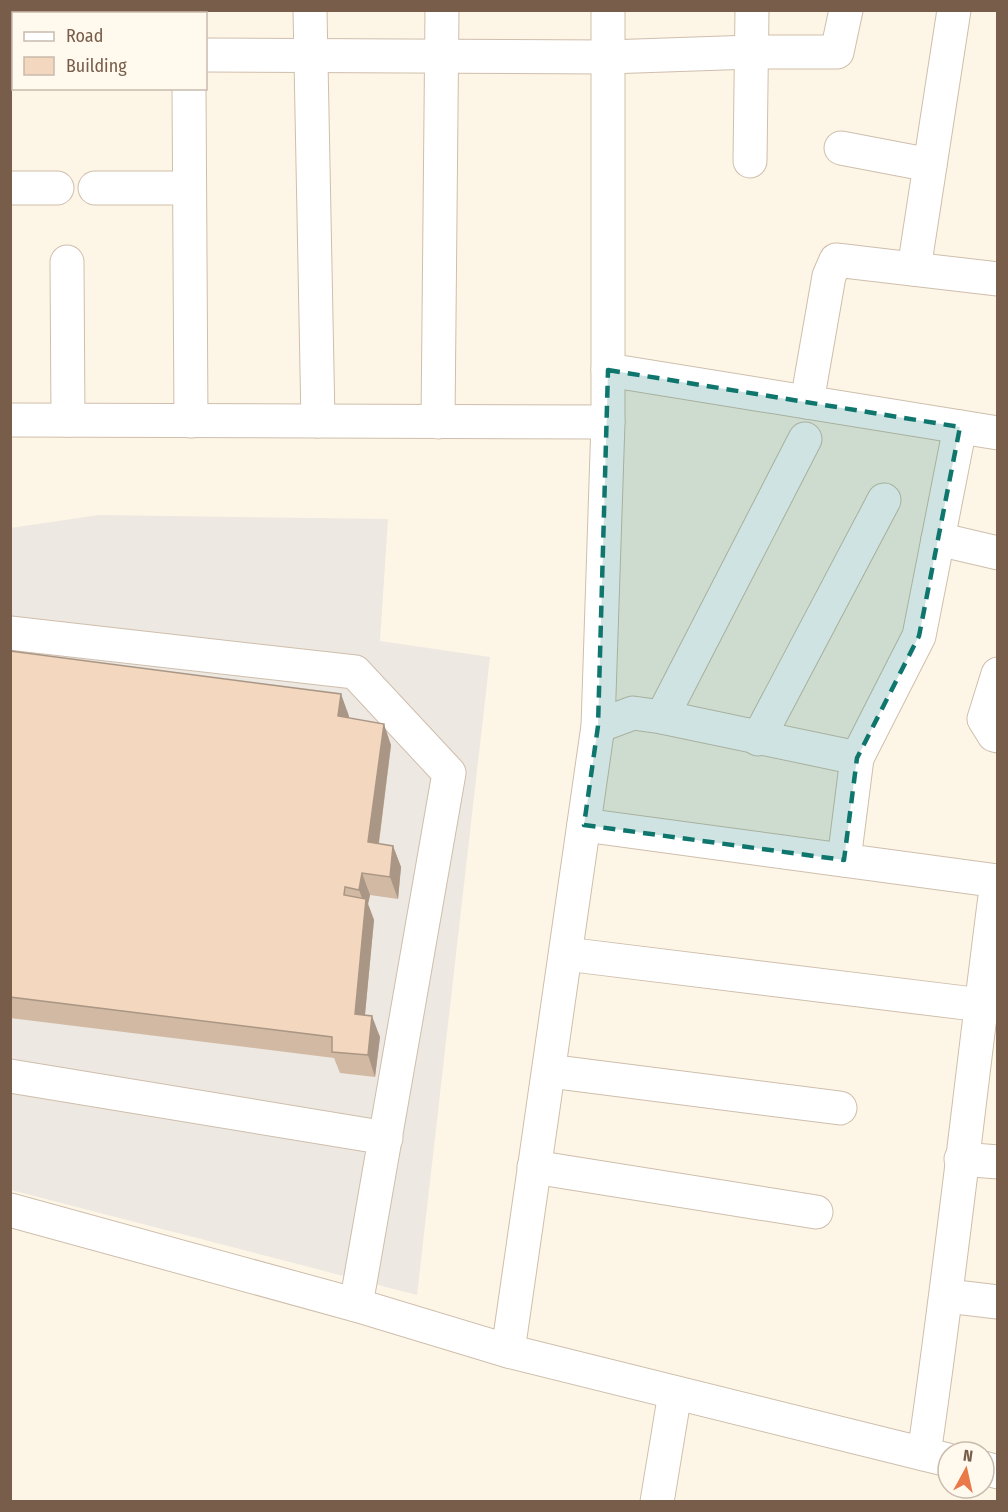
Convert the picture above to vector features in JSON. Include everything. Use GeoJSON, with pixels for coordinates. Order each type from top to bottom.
{"type":"FeatureCollection","features":[{"type":"Feature","properties":{"kind":"street"},"geometry":{"type":"LineString","coordinates":[[310,10],[318,421]]}},
{"type":"Feature","properties":{"kind":"street"},"geometry":{"type":"LineString","coordinates":[[438,422],[442,10]]}},
{"type":"Feature","properties":{"kind":"street"},"geometry":{"type":"LineString","coordinates":[[508,1351],[598,726],[608,422],[608,10]]}},
{"type":"Feature","properties":{"kind":"street"},"geometry":{"type":"LineString","coordinates":[[750,161],[752,10]]}},
{"type":"Feature","properties":{"kind":"street"},"geometry":{"type":"LineString","coordinates":[[207,55],[608,57],[752,52],[837,52],[846,10]]}},
{"type":"Feature","properties":{"kind":"street"},"geometry":{"type":"LineString","coordinates":[[914,269],[954,10]]}},
{"type":"Feature","properties":{"kind":"street"},"geometry":{"type":"LineString","coordinates":[[189,90],[191,421]]}},
{"type":"Feature","properties":{"kind":"street"},"geometry":{"type":"LineString","coordinates":[[841,148],[930,165]]}},
{"type":"Feature","properties":{"kind":"street"},"geometry":{"type":"LineString","coordinates":[[10,188],[57,188]]}},
{"type":"Feature","properties":{"kind":"street"},"geometry":{"type":"LineString","coordinates":[[95,188],[189,188]]}},
{"type":"Feature","properties":{"kind":"street"},"geometry":{"type":"LineString","coordinates":[[807,402],[828,276],[836,260],[998,279]]}},
{"type":"Feature","properties":{"kind":"street"},"geometry":{"type":"LineString","coordinates":[[67,262],[68,420]]}},
{"type":"Feature","properties":{"kind":"street"},"geometry":{"type":"LineString","coordinates":[[608,370],[998,434]]}},
{"type":"Feature","properties":{"kind":"street"},"geometry":{"type":"LineString","coordinates":[[10,420],[608,422]]}},
{"type":"Feature","properties":{"kind":"street"},"geometry":{"type":"LineString","coordinates":[[844,860],[857,758],[919,636],[960,427]]}},
{"type":"Feature","properties":{"kind":"street"},"geometry":{"type":"LineString","coordinates":[[662,717],[805,439]]}},
{"type":"Feature","properties":{"kind":"street"},"geometry":{"type":"LineString","coordinates":[[758,739],[884,500]]}},
{"type":"Feature","properties":{"kind":"street"},"geometry":{"type":"LineString","coordinates":[[938,539],[998,553]]}},
{"type":"Feature","properties":{"kind":"street"},"geometry":{"type":"LineString","coordinates":[[10,633],[355,672],[449,773],[356,1305]]}},
{"type":"Feature","properties":{"kind":"street"},"geometry":{"type":"LineString","coordinates":[[998,674],[984,719],[994,735],[998,736]]}},
{"type":"Feature","properties":{"kind":"street"},"geometry":{"type":"LineString","coordinates":[[598,726],[633,713],[857,758]]}},
{"type":"Feature","properties":{"kind":"street"},"geometry":{"type":"LineString","coordinates":[[584,825],[997,880],[989,1006],[961,1159],[947,1296],[937,1440]]}},
{"type":"Feature","properties":{"kind":"street"},"geometry":{"type":"LineString","coordinates":[[566,954],[989,1006]]}},
{"type":"Feature","properties":{"kind":"street"},"geometry":{"type":"LineString","coordinates":[[549,1071],[840,1108]]}},
{"type":"Feature","properties":{"kind":"street"},"geometry":{"type":"LineString","coordinates":[[10,1076],[386,1138]]}},
{"type":"Feature","properties":{"kind":"street"},"geometry":{"type":"LineString","coordinates":[[961,1159],[998,1162]]}},
{"type":"Feature","properties":{"kind":"street"},"geometry":{"type":"LineString","coordinates":[[534,1167],[816,1212]]}},
{"type":"Feature","properties":{"kind":"street"},"geometry":{"type":"LineString","coordinates":[[10,1210],[356,1305],[508,1351],[936,1457]]}},
{"type":"Feature","properties":{"kind":"street"},"geometry":{"type":"LineString","coordinates":[[947,1296],[998,1302]]}},
{"type":"Feature","properties":{"kind":"street"},"geometry":{"type":"LineString","coordinates":[[657,1502],[675,1393]]}},
{"type":"Feature","properties":{"kind":"highlighted area"},"geometry":{"type":"Polygon","coordinates":[[[608,370],[960,427],[919,636],[857,758],[844,860],[584,825],[598,726],[608,370]]]}},
{"type":"Feature","properties":{"kind":"shaded area"},"geometry":{"type":"Polygon","coordinates":[[[99,515],[388,519],[380,641],[490,657],[417,1295],[11,1190],[10,528],[99,515]]]}},
{"type":"Feature","properties":{"kind":"building"},"geometry":{"type":"Polygon","coordinates":[[[10,651],[341,694],[338,716],[384,724],[368,842],[393,846],[390,877],[362,873],[359,890],[345,887],[344,895],[366,899],[355,1014],[372,1016],[368,1055],[332,1052],[332,1037],[10,997],[10,651]]]}}]}
